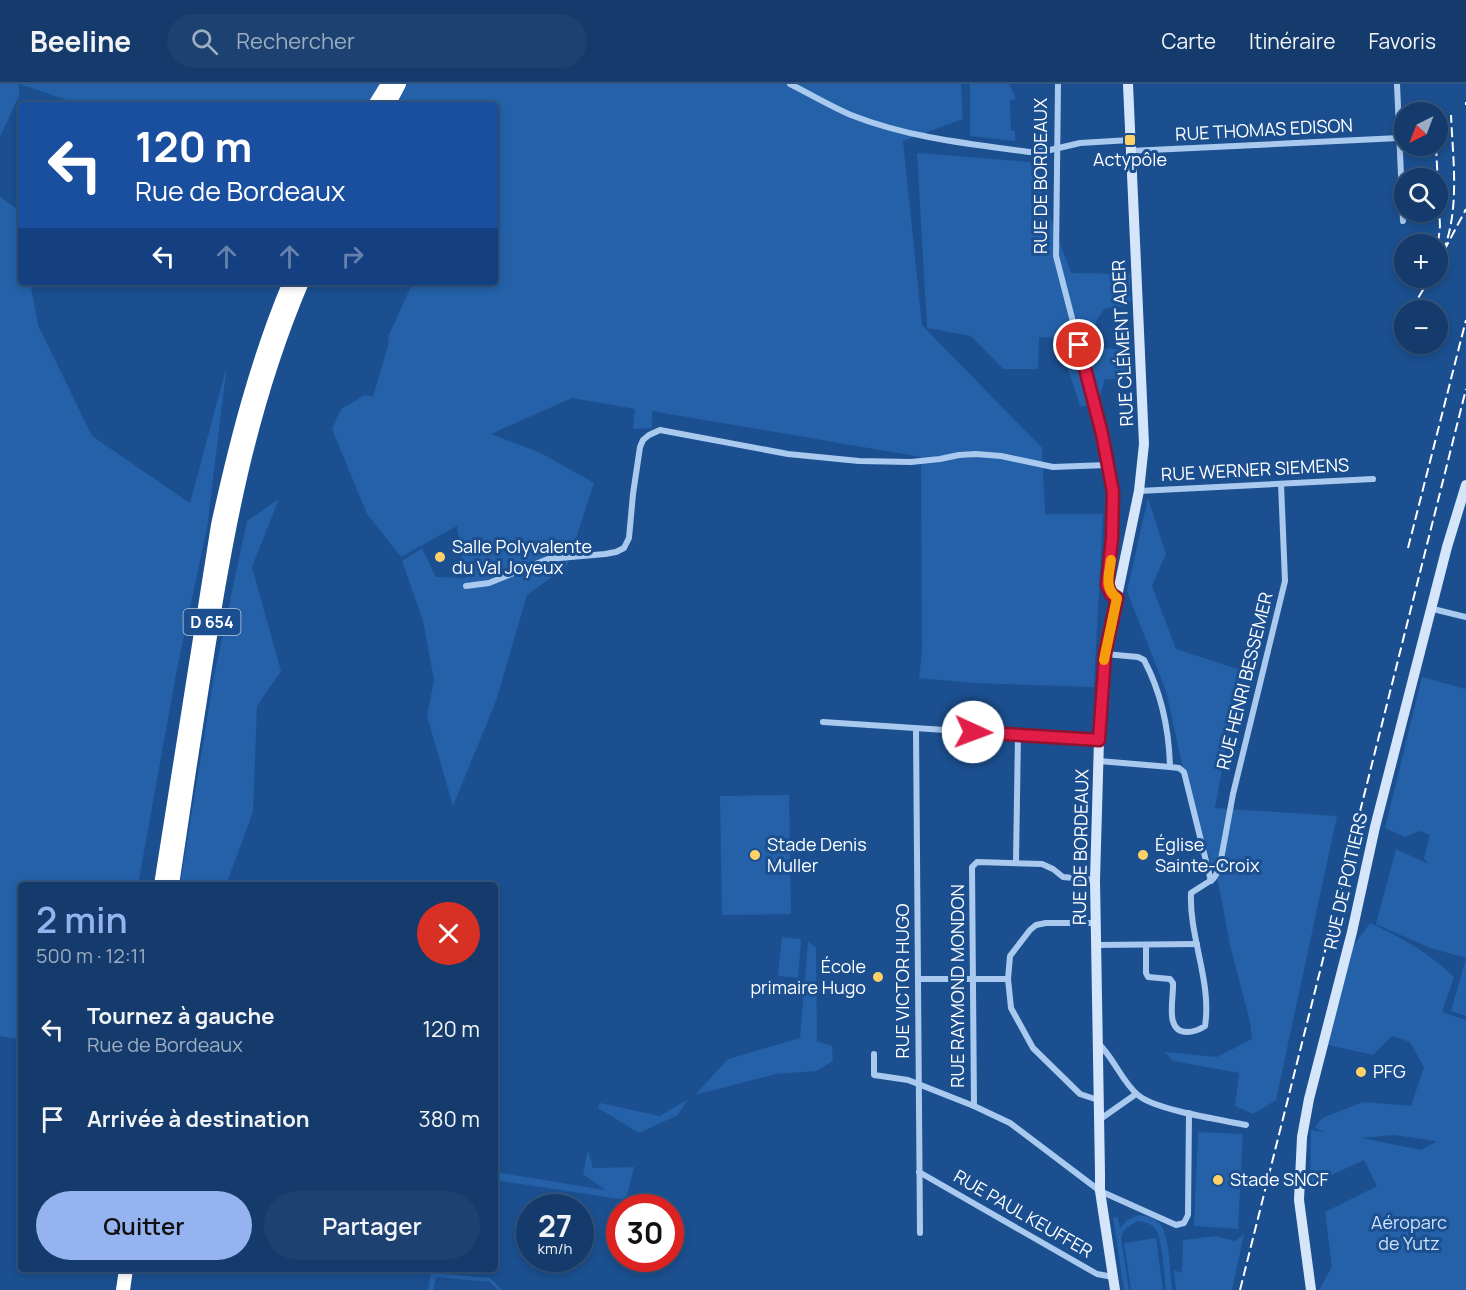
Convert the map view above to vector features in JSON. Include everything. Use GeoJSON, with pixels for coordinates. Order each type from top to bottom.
{"type":"FeatureCollection","features":[{"type":"Feature","properties":{"kind":"highway"},"geometry":{"type":"LineString","coordinates":[[377,102],[388,84]]}},
{"type":"Feature","properties":{"kind":"highway"},"geometry":{"type":"LineString","coordinates":[[390,102],[399,84]]}},
{"type":"Feature","properties":{"kind":"highway","name":"D 654"},"geometry":{"type":"LineString","coordinates":[[160,882],[220,515],[256,375],[289,285]]}},
{"type":"Feature","properties":{"kind":"highway","name":"D 654"},"geometry":{"type":"LineString","coordinates":[[172,882],[228,528],[250,436],[271,363],[301,285]]}},
{"type":"Feature","properties":{"kind":"highway"},"geometry":{"type":"LineString","coordinates":[[123,1290],[126,1272]]}},
{"type":"Feature","properties":{"kind":"highway"},"geometry":{"type":"LineString","coordinates":[[132,1290],[134,1272]]}},
{"type":"Feature","properties":{"kind":"street","name":"RUE THOMAS EDISON"},"geometry":{"type":"LineString","coordinates":[[790,84],[851,114],[887,128],[930,138],[1030,152],[1057,149],[1080,143],[1130,146],[1394,138]]}},
{"type":"Feature","properties":{"kind":"street","name":"RUE DE BORDEAUX"},"geometry":{"type":"LineString","coordinates":[[1058,84],[1056,256],[1102,434],[1113,492],[1114,514],[1107,585],[1111,594],[1117,598],[1105,654],[1099,740],[1095,880],[1100,1191],[1115,1290]]}},
{"type":"Feature","properties":{"kind":"street","name":"RUE CLÉMENT ADER"},"geometry":{"type":"LineString","coordinates":[[1117,598],[1139,491],[1144,444],[1128,84]]}},
{"type":"Feature","properties":{"kind":"street"},"geometry":{"type":"LineString","coordinates":[[1397,84],[1398,102]]}},
{"type":"Feature","properties":{"kind":"street"},"geometry":{"type":"LineString","coordinates":[[466,586],[489,583],[548,559],[605,554],[624,548],[629,538],[640,447],[643,440],[660,430],[788,454],[859,461],[911,462],[959,454],[976,454],[1001,456],[1053,467],[1107,465]]}},
{"type":"Feature","properties":{"kind":"street","name":"RUE WERNER SIEMENS"},"geometry":{"type":"LineString","coordinates":[[1139,491],[1373,478]]}},
{"type":"Feature","properties":{"kind":"street","name":"RUE HENRI BESSEMER"},"geometry":{"type":"LineString","coordinates":[[1211,881],[1219,870],[1233,794],[1285,581],[1281,484]]}},
{"type":"Feature","properties":{"kind":"street","name":"RUE DE POITIERS"},"geometry":{"type":"LineString","coordinates":[[1311,1290],[1299,1200],[1299,1168],[1305,1121],[1373,837],[1447,547],[1466,485]]}},
{"type":"Feature","properties":{"kind":"street"},"geometry":{"type":"LineString","coordinates":[[1433,609],[1466,617]]}},
{"type":"Feature","properties":{"kind":"street"},"geometry":{"type":"LineString","coordinates":[[1105,654],[1138,657],[1144,660],[1158,693],[1170,767]]}},
{"type":"Feature","properties":{"kind":"street"},"geometry":{"type":"LineString","coordinates":[[823,722],[1099,740]]}},
{"type":"Feature","properties":{"kind":"street","name":"RUE VICTOR HUGO"},"geometry":{"type":"LineString","coordinates":[[916,729],[920,1233]]}},
{"type":"Feature","properties":{"kind":"street"},"geometry":{"type":"LineString","coordinates":[[1018,734],[1016,862],[1042,864],[1063,877],[1095,880]]}},
{"type":"Feature","properties":{"kind":"street"},"geometry":{"type":"LineString","coordinates":[[1099,761],[1179,768],[1184,772],[1211,881],[1191,893],[1207,1009],[1205,1026],[1190,1032],[1181,1032],[1176,1029],[1172,1020],[1173,983],[1170,979],[1148,977],[1146,945]]}},
{"type":"Feature","properties":{"kind":"street","name":"RUE RAYMOND MONDON"},"geometry":{"type":"LineString","coordinates":[[974,1106],[972,867],[977,862],[1016,862]]}},
{"type":"Feature","properties":{"kind":"street"},"geometry":{"type":"LineString","coordinates":[[1097,923],[1036,925],[1010,956],[1008,979],[1011,1008],[1033,1048],[1080,1094],[1098,1100]]}},
{"type":"Feature","properties":{"kind":"street"},"geometry":{"type":"LineString","coordinates":[[1096,945],[1197,944]]}},
{"type":"Feature","properties":{"kind":"street"},"geometry":{"type":"LineString","coordinates":[[918,979],[1008,979]]}},
{"type":"Feature","properties":{"kind":"street"},"geometry":{"type":"LineString","coordinates":[[1097,1042],[1107,1051],[1136,1094],[1144,1100],[1188,1113],[1246,1125]]}},
{"type":"Feature","properties":{"kind":"street"},"geometry":{"type":"LineString","coordinates":[[874,1054],[874,1075],[908,1080],[1010,1123],[1100,1191],[1176,1225],[1184,1223],[1188,1215],[1188,1113]]}},
{"type":"Feature","properties":{"kind":"street"},"geometry":{"type":"LineString","coordinates":[[1099,1120],[1136,1094]]}},
{"type":"Feature","properties":{"kind":"street","name":"RUE PAUL KEUFFER"},"geometry":{"type":"LineString","coordinates":[[919,1172],[1097,1274],[1113,1277]]}},
{"type":"Feature","properties":{"kind":"green space"},"geometry":{"type":"Polygon","coordinates":[[[0,84],[19,84],[19,96],[0,137],[0,84]]]}},
{"type":"Feature","properties":{"kind":"green space"},"geometry":{"type":"Polygon","coordinates":[[[20,84],[961,84],[963,119],[903,141],[922,325],[1042,448],[1045,514],[1103,514],[1094,687],[973,683],[919,678],[922,652],[921,457],[652,411],[652,428],[633,429],[635,409],[572,398],[491,434],[541,453],[594,483],[567,566],[527,595],[496,701],[453,806],[427,716],[434,680],[423,621],[402,561],[422,548],[436,577],[465,578],[457,526],[401,557],[367,514],[332,429],[341,409],[365,395],[373,397],[389,342],[388,337],[412,285],[498,285],[498,102],[72,102],[20,84]]]}},
{"type":"Feature","properties":{"kind":"green space"},"geometry":{"type":"Polygon","coordinates":[[[970,84],[1009,84],[1016,99],[1010,100],[1011,131],[1015,131],[1015,141],[970,136],[970,84]]]}},
{"type":"Feature","properties":{"kind":"green space"},"geometry":{"type":"Polygon","coordinates":[[[917,153],[1030,162],[1071,273],[1130,274],[1130,306],[1105,308],[1096,321],[1098,347],[1131,351],[1131,379],[1105,379],[1097,406],[1080,406],[1058,338],[1039,337],[1038,369],[1003,369],[971,336],[927,328],[917,153]]]}},
{"type":"Feature","properties":{"kind":"green space"},"geometry":{"type":"Polygon","coordinates":[[[0,197],[18,210],[18,285],[31,285],[38,325],[92,436],[190,503],[227,365],[207,528],[177,669],[139,882],[18,882],[18,1039],[0,1036],[0,197]]]}},
{"type":"Feature","properties":{"kind":"green space"},"geometry":{"type":"Polygon","coordinates":[[[1148,498],[1166,554],[1152,586],[1176,649],[1241,670],[1215,808],[1337,816],[1276,1100],[1253,1114],[1235,1106],[1239,1073],[1173,1061],[1165,1052],[1217,1057],[1252,1039],[1219,886],[1189,796],[1166,691],[1127,591],[1148,498]]]}},
{"type":"Feature","properties":{"kind":"green space"},"geometry":{"type":"Polygon","coordinates":[[[279,499],[252,567],[281,671],[257,706],[253,812],[227,882],[180,882],[214,676],[247,521],[279,499]]]}},
{"type":"Feature","properties":{"kind":"green space"},"geometry":{"type":"Polygon","coordinates":[[[1422,677],[1466,689],[1466,958],[1430,948],[1376,924],[1396,849],[1428,864],[1424,858],[1430,835],[1419,831],[1405,837],[1385,828],[1422,677]]]}},
{"type":"Feature","properties":{"kind":"green space","name":"Stade Denis Muller"},"geometry":{"type":"Polygon","coordinates":[[[789,795],[791,914],[722,915],[720,796],[789,795]]]}},
{"type":"Feature","properties":{"kind":"green space","name":"Aéroparc de Yutz"},"geometry":{"type":"Polygon","coordinates":[[[1370,923],[1414,946],[1454,977],[1442,1012],[1466,1020],[1466,1290],[1319,1290],[1332,1267],[1325,1212],[1377,1186],[1364,1160],[1310,1185],[1311,1130],[1324,1132],[1315,1127],[1322,1118],[1363,1102],[1411,1106],[1424,1067],[1410,1042],[1392,1036],[1373,1055],[1324,1044],[1347,954],[1370,923]],[[1394,1135],[1361,1138],[1421,1150],[1436,1141],[1394,1135]]]}},
{"type":"Feature","properties":{"kind":"green space"},"geometry":{"type":"Polygon","coordinates":[[[782,937],[801,939],[798,978],[778,976],[782,937]]]}},
{"type":"Feature","properties":{"kind":"green space"},"geometry":{"type":"Polygon","coordinates":[[[808,942],[816,947],[817,1041],[832,1046],[833,1061],[816,1071],[776,1074],[695,1095],[728,1059],[800,1038],[808,942]]]}},
{"type":"Feature","properties":{"kind":"green space"},"geometry":{"type":"Polygon","coordinates":[[[1466,958],[1466,1016],[1451,1011],[1466,958]]]}},
{"type":"Feature","properties":{"kind":"green space"},"geometry":{"type":"Polygon","coordinates":[[[688,1099],[678,1115],[639,1133],[598,1108],[600,1103],[660,1116],[688,1099]]]}},
{"type":"Feature","properties":{"kind":"green space","name":"Stade SNCF"},"geometry":{"type":"Polygon","coordinates":[[[1198,1132],[1243,1134],[1238,1229],[1194,1226],[1198,1132]]]}},
{"type":"Feature","properties":{"kind":"green space"},"geometry":{"type":"Polygon","coordinates":[[[588,1150],[593,1168],[634,1167],[627,1194],[606,1194],[606,1197],[498,1180],[498,1172],[605,1190],[583,1174],[588,1150]]]}},
{"type":"Feature","properties":{"kind":"green space"},"geometry":{"type":"Polygon","coordinates":[[[1139,1215],[1156,1220],[1163,1230],[1168,1246],[1172,1290],[1166,1290],[1158,1233],[1151,1225],[1137,1221],[1124,1230],[1121,1238],[1129,1290],[1124,1290],[1113,1218],[1118,1217],[1120,1228],[1127,1220],[1139,1215]]]}},
{"type":"Feature","properties":{"kind":"green space"},"geometry":{"type":"Polygon","coordinates":[[[1244,1234],[1232,1290],[1176,1290],[1174,1270],[1182,1273],[1183,1240],[1216,1236],[1235,1241],[1244,1234]]]}},
{"type":"Feature","properties":{"kind":"green space"},"geometry":{"type":"Polygon","coordinates":[[[1156,1238],[1163,1290],[1131,1290],[1124,1243],[1156,1238]]]}},
{"type":"Feature","properties":{"kind":"green space"},"geometry":{"type":"Polygon","coordinates":[[[431,1273],[490,1278],[502,1290],[498,1290],[490,1282],[436,1277],[433,1290],[428,1290],[431,1273]]]}},
{"type":"Feature","properties":{"kind":"railway"},"geometry":{"type":"LineString","coordinates":[[1448,236],[1454,202],[1451,115]]}},
{"type":"Feature","properties":{"kind":"railway"},"geometry":{"type":"LineString","coordinates":[[1436,156],[1439,234]]}},
{"type":"Feature","properties":{"kind":"railway"},"geometry":{"type":"LineString","coordinates":[[1448,243],[1466,209]]}},
{"type":"Feature","properties":{"kind":"railway"},"geometry":{"type":"LineString","coordinates":[[1417,300],[1424,288]]}},
{"type":"Feature","properties":{"kind":"railway"},"geometry":{"type":"LineString","coordinates":[[1408,548],[1466,320]]}},
{"type":"Feature","properties":{"kind":"railway"},"geometry":{"type":"LineString","coordinates":[[1240,1290],[1466,389]]}},
{"type":"Feature","properties":{"kind":"slow traffic"},"geometry":{"type":"LineString","coordinates":[[1104,660],[1117,598],[1111,594],[1107,585],[1111,560]]}},
{"type":"Feature","properties":{"kind":"place","name":"Actypôle"},"geometry":{"type":"Point","coordinates":[1130,140]}},
{"type":"Feature","properties":{"kind":"place","name":"Salle Polyvalente du Val Joyeux"},"geometry":{"type":"Point","coordinates":[440,557]}},
{"type":"Feature","properties":{"kind":"place","name":"Stade Denis Muller"},"geometry":{"type":"Point","coordinates":[755,855]}},
{"type":"Feature","properties":{"kind":"place","name":"Église Sainte-Croix"},"geometry":{"type":"Point","coordinates":[1143,855]}},
{"type":"Feature","properties":{"kind":"place","name":"École primaire Hugo"},"geometry":{"type":"Point","coordinates":[878,977]}},
{"type":"Feature","properties":{"kind":"place","name":"PFG"},"geometry":{"type":"Point","coordinates":[1361,1072]}},
{"type":"Feature","properties":{"kind":"place","name":"Stade SNCF"},"geometry":{"type":"Point","coordinates":[1218,1180]}},
{"type":"Feature","properties":{"kind":"route"},"geometry":{"type":"LineString","coordinates":[[973,732],[1099,740],[1105,654],[1117,598],[1111,594],[1107,585],[1114,514],[1113,492],[1102,434],[1079,345]]}}]}
